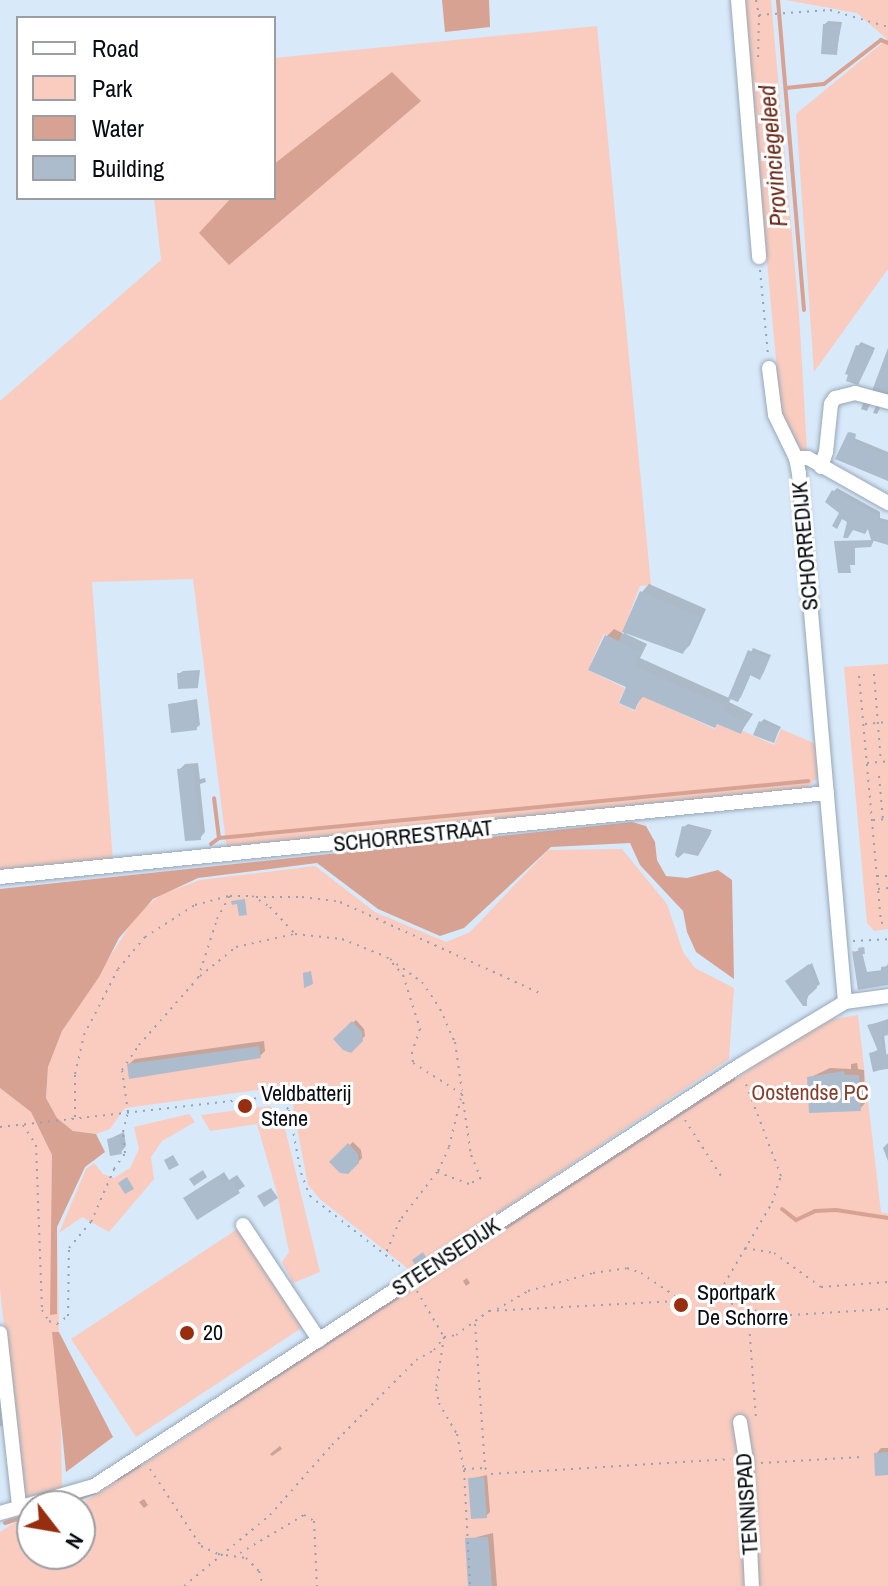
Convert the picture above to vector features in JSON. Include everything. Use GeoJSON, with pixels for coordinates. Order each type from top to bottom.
{"type":"FeatureCollection","features":[{"type":"Feature","properties":{"kind":"street"},"geometry":{"type":"LineString","coordinates":[[738,0],[759,257]]}},
{"type":"Feature","properties":{"kind":"street","name":"SCHORREDIJK"},"geometry":{"type":"LineString","coordinates":[[769,368],[775,415],[796,458],[845,1002]]}},
{"type":"Feature","properties":{"kind":"street"},"geometry":{"type":"LineString","coordinates":[[821,467],[826,452],[831,404],[835,398],[855,393],[888,402]]}},
{"type":"Feature","properties":{"kind":"street"},"geometry":{"type":"LineString","coordinates":[[796,458],[808,458],[888,503]]}},
{"type":"Feature","properties":{"kind":"street","name":"SCHORRESTRAAT"},"geometry":{"type":"LineString","coordinates":[[0,877],[827,793]]}},
{"type":"Feature","properties":{"kind":"street","name":"STEENSEDIJK"},"geometry":{"type":"LineString","coordinates":[[79,1490],[94,1486],[141,1456],[739,1066],[845,1002],[888,996]]}},
{"type":"Feature","properties":{"kind":"street"},"geometry":{"type":"LineString","coordinates":[[243,1225],[319,1340]]}},
{"type":"Feature","properties":{"kind":"street"},"geometry":{"type":"LineString","coordinates":[[0,1333],[17,1490]]}},
{"type":"Feature","properties":{"kind":"street","name":"TENNISPAD"},"geometry":{"type":"LineString","coordinates":[[741,1425],[746,1461],[752,1586]]}},
{"type":"Feature","properties":{"kind":"path"},"geometry":{"type":"LineString","coordinates":[[756,0],[759,15],[830,10],[865,17],[888,27]]}},
{"type":"Feature","properties":{"kind":"path"},"geometry":{"type":"LineString","coordinates":[[759,257],[769,368]]}},
{"type":"Feature","properties":{"kind":"path"},"geometry":{"type":"LineString","coordinates":[[874,674],[881,762]]}},
{"type":"Feature","properties":{"kind":"path"},"geometry":{"type":"LineString","coordinates":[[859,676],[881,923],[888,922]]}},
{"type":"Feature","properties":{"kind":"path"},"geometry":{"type":"LineString","coordinates":[[863,724],[888,722]]}},
{"type":"Feature","properties":{"kind":"path"},"geometry":{"type":"LineString","coordinates":[[866,763],[888,761]]}},
{"type":"Feature","properties":{"kind":"path"},"geometry":{"type":"LineString","coordinates":[[879,776],[883,820]]}},
{"type":"Feature","properties":{"kind":"path"},"geometry":{"type":"LineString","coordinates":[[872,820],[888,819]]}},
{"type":"Feature","properties":{"kind":"path"},"geometry":{"type":"LineString","coordinates":[[877,876],[888,876]]}},
{"type":"Feature","properties":{"kind":"path"},"geometry":{"type":"LineString","coordinates":[[878,889],[888,888]]}},
{"type":"Feature","properties":{"kind":"path"},"geometry":{"type":"LineString","coordinates":[[198,978],[217,919],[230,896]]}},
{"type":"Feature","properties":{"kind":"path"},"geometry":{"type":"LineString","coordinates":[[75,1118],[75,1074],[84,1035],[118,969],[145,937],[195,905],[230,896],[340,902],[540,993]]}},
{"type":"Feature","properties":{"kind":"path"},"geometry":{"type":"LineString","coordinates":[[255,897],[270,907],[295,934]]}},
{"type":"Feature","properties":{"kind":"path"},"geometry":{"type":"LineString","coordinates":[[879,905],[888,904]]}},
{"type":"Feature","properties":{"kind":"path"},"geometry":{"type":"LineString","coordinates":[[23,1125],[36,1145],[42,1310],[49,1321],[57,1324],[68,1316],[69,1248],[91,1222],[114,1169],[125,1153],[123,1132],[128,1112],[122,1070],[139,1045],[198,978],[236,947],[295,934],[342,939],[387,957],[422,982],[440,1009],[455,1042],[471,1155],[481,1178],[469,1184],[437,1172]]}},
{"type":"Feature","properties":{"kind":"path"},"geometry":{"type":"LineString","coordinates":[[840,943],[888,939]]}},
{"type":"Feature","properties":{"kind":"path"},"geometry":{"type":"LineString","coordinates":[[387,957],[403,975],[420,1029],[412,1052],[413,1063],[462,1094]]}},
{"type":"Feature","properties":{"kind":"path"},"geometry":{"type":"LineString","coordinates":[[716,1299],[772,1203],[781,1176],[739,1066]]}},
{"type":"Feature","properties":{"kind":"path"},"geometry":{"type":"LineString","coordinates":[[385,1255],[400,1220],[437,1172],[449,1147],[462,1094]]}},
{"type":"Feature","properties":{"kind":"path"},"geometry":{"type":"LineString","coordinates":[[0,1127],[270,1095],[281,1099],[289,1110],[301,1173],[310,1196],[412,1279],[444,1337],[436,1389],[439,1403],[457,1434],[464,1469],[470,1586]]}},
{"type":"Feature","properties":{"kind":"path"},"geometry":{"type":"LineString","coordinates":[[684,1119],[721,1176]]}},
{"type":"Feature","properties":{"kind":"path"},"geometry":{"type":"LineString","coordinates":[[745,1248],[774,1253],[821,1287],[888,1282]]}},
{"type":"Feature","properties":{"kind":"path"},"geometry":{"type":"LineString","coordinates":[[184,1586],[228,1553],[270,1515],[398,1377],[416,1360],[434,1350],[444,1337],[456,1335],[472,1323],[538,1288],[593,1273],[627,1268],[641,1273],[679,1299]]}},
{"type":"Feature","properties":{"kind":"path"},"geometry":{"type":"LineString","coordinates":[[494,1311],[679,1299],[716,1299],[774,1316],[888,1309]]}},
{"type":"Feature","properties":{"kind":"path"},"geometry":{"type":"LineString","coordinates":[[741,1425],[756,1419],[747,1309]]}},
{"type":"Feature","properties":{"kind":"path"},"geometry":{"type":"LineString","coordinates":[[472,1323],[478,1325],[485,1468],[491,1474],[730,1459],[862,1457]]}},
{"type":"Feature","properties":{"kind":"path"},"geometry":{"type":"LineString","coordinates":[[141,1456],[201,1546],[239,1554],[259,1571],[263,1586]]}},
{"type":"Feature","properties":{"kind":"path"},"geometry":{"type":"LineString","coordinates":[[464,1469],[485,1468]]}},
{"type":"Feature","properties":{"kind":"path"},"geometry":{"type":"LineString","coordinates":[[239,1554],[304,1515],[314,1521],[317,1586]]}},
{"type":"Feature","properties":{"kind":"green space"},"geometry":{"type":"Polygon","coordinates":[[[743,0],[771,0],[799,313],[807,451],[803,451],[782,425],[743,0]]]}},
{"type":"Feature","properties":{"kind":"green space"},"geometry":{"type":"Polygon","coordinates":[[[786,0],[888,0],[888,269],[814,372],[796,114],[887,39],[857,13],[786,0]]]}},
{"type":"Feature","properties":{"kind":"green space"},"geometry":{"type":"Polygon","coordinates":[[[597,26],[651,585],[640,586],[619,641],[604,634],[588,670],[625,688],[618,703],[635,711],[642,696],[715,729],[717,724],[741,734],[743,731],[774,745],[781,729],[816,744],[819,776],[805,789],[227,850],[193,579],[92,582],[113,861],[0,873],[0,401],[161,260],[154,200],[276,200],[276,58],[597,26]]]}},
{"type":"Feature","properties":{"kind":"green space"},"geometry":{"type":"Polygon","coordinates":[[[888,664],[888,929],[874,931],[867,923],[844,667],[888,664]]]}},
{"type":"Feature","properties":{"kind":"green space"},"geometry":{"type":"Polygon","coordinates":[[[622,849],[667,904],[683,952],[695,968],[734,988],[729,1059],[411,1271],[321,1200],[308,1185],[291,1096],[273,1088],[125,1108],[110,1129],[96,1134],[73,1131],[57,1118],[46,1098],[48,1067],[62,1031],[138,913],[162,894],[200,880],[315,866],[375,912],[446,942],[470,932],[548,850],[622,849]]]}},
{"type":"Feature","properties":{"kind":"green space","name":"Sportpark De Schorre"},"geometry":{"type":"Polygon","coordinates":[[[858,1015],[881,1212],[888,1214],[888,1586],[0,1586],[0,1532],[16,1522],[16,1570],[96,1570],[96,1494],[745,1073],[773,1051],[833,1019],[858,1015]]]}},
{"type":"Feature","properties":{"kind":"green space"},"geometry":{"type":"Polygon","coordinates":[[[0,1088],[31,1112],[52,1155],[57,1227],[62,1488],[56,1490],[23,1490],[0,1290],[0,1088]]]}},
{"type":"Feature","properties":{"kind":"green space"},"geometry":{"type":"Polygon","coordinates":[[[270,1106],[282,1116],[320,1272],[293,1283],[282,1262],[289,1252],[278,1197],[257,1124],[210,1131],[201,1115],[270,1106]]]}},
{"type":"Feature","properties":{"kind":"green space"},"geometry":{"type":"Polygon","coordinates":[[[189,1114],[195,1122],[162,1141],[151,1157],[154,1179],[109,1232],[82,1217],[59,1233],[86,1169],[94,1163],[103,1174],[114,1178],[130,1168],[139,1149],[134,1127],[189,1114]]]}},
{"type":"Feature","properties":{"kind":"green space","name":"20"},"geometry":{"type":"Polygon","coordinates":[[[239,1228],[303,1327],[136,1437],[71,1339],[239,1228]]]}},
{"type":"Feature","properties":{"kind":"water"},"geometry":{"type":"Polygon","coordinates":[[[442,0],[489,0],[490,27],[445,32],[442,0]]]}},
{"type":"Feature","properties":{"kind":"water"},"geometry":{"type":"Polygon","coordinates":[[[392,72],[421,101],[229,265],[199,233],[229,200],[276,200],[276,162],[392,72]]]}},
{"type":"Feature","properties":{"kind":"water"},"geometry":{"type":"Polygon","coordinates":[[[632,822],[646,826],[655,842],[657,860],[666,876],[687,878],[718,870],[732,880],[734,979],[696,952],[687,932],[683,911],[640,865],[630,843],[551,847],[464,928],[440,936],[378,909],[317,863],[198,878],[153,899],[119,938],[99,977],[62,1031],[48,1067],[46,1098],[57,1118],[73,1131],[96,1134],[105,1152],[85,1167],[57,1227],[57,1314],[50,1315],[52,1155],[31,1112],[0,1088],[0,889],[632,822]]]}},
{"type":"Feature","properties":{"kind":"water"},"geometry":{"type":"Polygon","coordinates":[[[52,1332],[59,1332],[113,1437],[66,1472],[52,1332]]]}},
{"type":"Feature","properties":{"kind":"building"},"geometry":{"type":"Polygon","coordinates":[[[823,24],[840,25],[837,55],[821,54],[823,24]]]}},
{"type":"Feature","properties":{"kind":"building"},"geometry":{"type":"Polygon","coordinates":[[[856,345],[874,351],[858,385],[846,381],[848,375],[845,374],[856,345]]]}},
{"type":"Feature","properties":{"kind":"building"},"geometry":{"type":"Polygon","coordinates":[[[888,348],[888,397],[872,391],[888,348]]]}},
{"type":"Feature","properties":{"kind":"building"},"geometry":{"type":"Polygon","coordinates":[[[848,432],[856,435],[854,442],[888,456],[888,481],[835,459],[848,432]]]}},
{"type":"Feature","properties":{"kind":"building"},"geometry":{"type":"Polygon","coordinates":[[[832,490],[878,515],[878,521],[888,523],[888,545],[871,540],[868,529],[865,534],[853,530],[848,538],[843,538],[847,522],[842,519],[837,529],[832,526],[839,513],[825,502],[832,490]]]}},
{"type":"Feature","properties":{"kind":"building"},"geometry":{"type":"Polygon","coordinates":[[[874,540],[871,547],[855,548],[855,565],[850,565],[851,573],[838,573],[834,541],[874,540]]]}},
{"type":"Feature","properties":{"kind":"building"},"geometry":{"type":"Polygon","coordinates":[[[640,591],[700,617],[683,654],[622,632],[640,591]]]}},
{"type":"Feature","properties":{"kind":"building"},"geometry":{"type":"Polygon","coordinates":[[[605,635],[640,652],[634,666],[725,706],[723,710],[727,714],[746,722],[741,734],[717,724],[715,728],[641,696],[635,710],[619,703],[626,687],[588,670],[605,635]]]}},
{"type":"Feature","properties":{"kind":"building"},"geometry":{"type":"Polygon","coordinates":[[[748,650],[769,659],[760,680],[750,675],[738,702],[728,698],[748,650]]]}},
{"type":"Feature","properties":{"kind":"building"},"geometry":{"type":"Polygon","coordinates":[[[197,672],[198,688],[178,689],[177,673],[197,672]]]}},
{"type":"Feature","properties":{"kind":"building"},"geometry":{"type":"Polygon","coordinates":[[[194,701],[197,730],[171,733],[168,704],[194,701]]]}},
{"type":"Feature","properties":{"kind":"building"},"geometry":{"type":"Polygon","coordinates":[[[759,721],[779,730],[774,743],[753,735],[759,721]]]}},
{"type":"Feature","properties":{"kind":"building"},"geometry":{"type":"Polygon","coordinates":[[[193,767],[201,840],[185,841],[177,769],[193,767]]]}},
{"type":"Feature","properties":{"kind":"building"},"geometry":{"type":"Polygon","coordinates":[[[682,826],[711,833],[698,856],[684,853],[678,858],[675,855],[682,826]]]}},
{"type":"Feature","properties":{"kind":"building"},"geometry":{"type":"Polygon","coordinates":[[[245,899],[247,915],[239,916],[237,904],[232,905],[231,901],[245,899]]]}},
{"type":"Feature","properties":{"kind":"building"},"geometry":{"type":"Polygon","coordinates":[[[864,947],[865,954],[861,954],[867,974],[881,972],[881,967],[888,966],[888,985],[858,990],[852,951],[859,953],[858,948],[864,947]]]}},
{"type":"Feature","properties":{"kind":"building"},"geometry":{"type":"Polygon","coordinates":[[[809,964],[817,988],[807,997],[807,1006],[803,1006],[785,981],[809,964]]]}},
{"type":"Feature","properties":{"kind":"building"},"geometry":{"type":"Polygon","coordinates":[[[311,971],[313,984],[304,988],[303,973],[311,971]]]}},
{"type":"Feature","properties":{"kind":"building"},"geometry":{"type":"Polygon","coordinates":[[[352,1021],[362,1032],[363,1041],[351,1053],[343,1050],[333,1039],[352,1021]]]}},
{"type":"Feature","properties":{"kind":"building"},"geometry":{"type":"Polygon","coordinates":[[[886,1021],[888,1035],[881,1037],[885,1055],[888,1054],[888,1068],[873,1072],[869,1053],[878,1051],[867,1025],[886,1021]]]}},
{"type":"Feature","properties":{"kind":"building"},"geometry":{"type":"Polygon","coordinates":[[[259,1046],[261,1058],[129,1079],[127,1064],[259,1046]]]}},
{"type":"Feature","properties":{"kind":"building"},"geometry":{"type":"Polygon","coordinates":[[[844,1071],[845,1075],[859,1075],[861,1111],[809,1113],[807,1077],[844,1071]]]}},
{"type":"Feature","properties":{"kind":"building"},"geometry":{"type":"Polygon","coordinates":[[[119,1137],[122,1154],[110,1156],[107,1139],[119,1137]]]}},
{"type":"Feature","properties":{"kind":"building"},"geometry":{"type":"Polygon","coordinates":[[[348,1143],[358,1154],[359,1163],[348,1174],[340,1173],[329,1162],[348,1143]]]}},
{"type":"Feature","properties":{"kind":"building"},"geometry":{"type":"Polygon","coordinates":[[[173,1155],[179,1165],[169,1170],[164,1160],[173,1155]]]}},
{"type":"Feature","properties":{"kind":"building"},"geometry":{"type":"Polygon","coordinates":[[[203,1170],[207,1177],[194,1186],[189,1179],[203,1170]]]}},
{"type":"Feature","properties":{"kind":"building"},"geometry":{"type":"Polygon","coordinates":[[[218,1176],[223,1184],[231,1179],[240,1193],[197,1220],[183,1198],[218,1176]]]}},
{"type":"Feature","properties":{"kind":"building"},"geometry":{"type":"Polygon","coordinates":[[[127,1177],[134,1189],[125,1194],[118,1183],[127,1177]]]}},
{"type":"Feature","properties":{"kind":"building"},"geometry":{"type":"Polygon","coordinates":[[[271,1188],[278,1198],[264,1207],[257,1196],[271,1188]]]}},
{"type":"Feature","properties":{"kind":"building"},"geometry":{"type":"Polygon","coordinates":[[[423,1252],[427,1259],[416,1266],[412,1260],[423,1252]]]}},
{"type":"Feature","properties":{"kind":"building"},"geometry":{"type":"Polygon","coordinates":[[[888,1452],[888,1475],[875,1476],[874,1453],[888,1452]]]}},
{"type":"Feature","properties":{"kind":"building"},"geometry":{"type":"Polygon","coordinates":[[[484,1477],[487,1518],[471,1519],[468,1478],[484,1477]]]}},
{"type":"Feature","properties":{"kind":"building"},"geometry":{"type":"Polygon","coordinates":[[[488,1537],[492,1586],[468,1586],[465,1538],[488,1537]]]}},
{"type":"Feature","properties":{"kind":"waterway","name":"Provinciegeleed"},"geometry":{"type":"LineString","coordinates":[[778,0],[804,310]]}},
{"type":"Feature","properties":{"kind":"waterway"},"geometry":{"type":"LineString","coordinates":[[786,88],[824,84],[881,40],[888,43]]}},
{"type":"Feature","properties":{"kind":"waterway"},"geometry":{"type":"LineString","coordinates":[[219,838],[808,781]]}},
{"type":"Feature","properties":{"kind":"waterway"},"geometry":{"type":"LineString","coordinates":[[211,844],[219,838],[214,798]]}},
{"type":"Feature","properties":{"kind":"waterway"},"geometry":{"type":"LineString","coordinates":[[420,1283],[733,1079]]}},
{"type":"Feature","properties":{"kind":"waterway"},"geometry":{"type":"LineString","coordinates":[[782,1209],[796,1220],[815,1211],[836,1210],[888,1218]]}},
{"type":"Feature","properties":{"kind":"waterway"},"geometry":{"type":"LineString","coordinates":[[230,1406],[407,1291]]}},
{"type":"Feature","properties":{"kind":"waterway"},"geometry":{"type":"LineString","coordinates":[[117,1479],[139,1465]]}},
{"type":"Feature","properties":{"kind":"waterway"},"geometry":{"type":"LineString","coordinates":[[5,1523],[16,1519]]}},
{"type":"Feature","properties":{"kind":"place","name":"Veldbatterij Stene"},"geometry":{"type":"Point","coordinates":[245,1106]}},
{"type":"Feature","properties":{"kind":"place","name":"Sportpark De Schorre"},"geometry":{"type":"Point","coordinates":[681,1305]}},
{"type":"Feature","properties":{"kind":"place","name":"20"},"geometry":{"type":"Point","coordinates":[187,1333]}},
{"type":"Feature","properties":{"kind":"park label","name":"Oostendse PC"},"geometry":{"type":"Point","coordinates":[810,1093]}}]}
